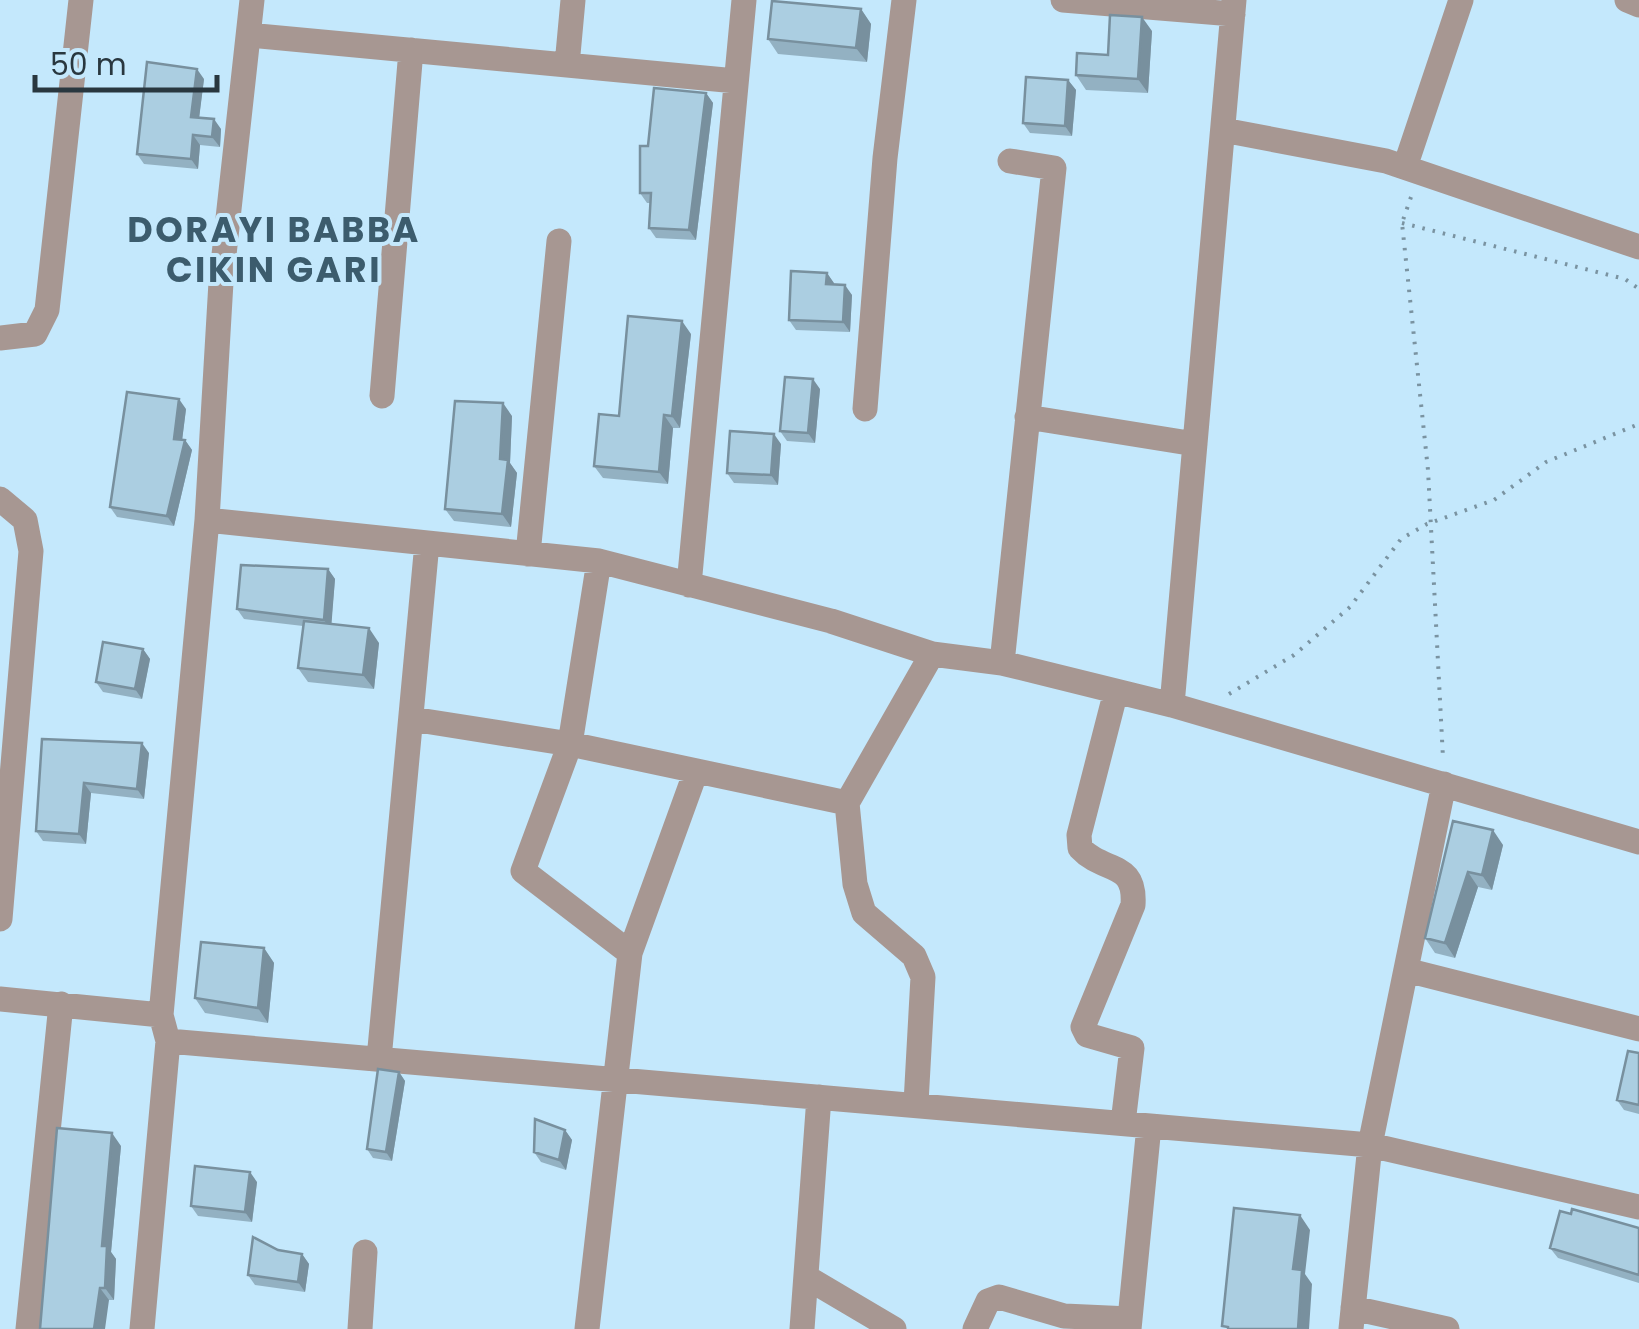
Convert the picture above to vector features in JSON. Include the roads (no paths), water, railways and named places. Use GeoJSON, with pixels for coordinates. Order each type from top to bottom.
{"type":"FeatureCollection","features":[{"type":"Feature","properties":{"kind":"street"},"geometry":{"type":"LineString","coordinates":[[0,338],[34,334],[47,310],[81,0]]}},
{"type":"Feature","properties":{"kind":"street"},"geometry":{"type":"LineString","coordinates":[[142,1329],[168,1041],[161,1015],[207,520],[220,282],[252,0]]}},
{"type":"Feature","properties":{"kind":"street"},"geometry":{"type":"LineString","coordinates":[[566,65],[573,0]]}},
{"type":"Feature","properties":{"kind":"street"},"geometry":{"type":"LineString","coordinates":[[689,585],[744,0]]}},
{"type":"Feature","properties":{"kind":"street"},"geometry":{"type":"LineString","coordinates":[[865,409],[885,158],[904,0]]}},
{"type":"Feature","properties":{"kind":"street"},"geometry":{"type":"LineString","coordinates":[[1066,0],[1234,7],[1172,705]]}},
{"type":"Feature","properties":{"kind":"street"},"geometry":{"type":"LineString","coordinates":[[1412,170],[1461,0]]}},
{"type":"Feature","properties":{"kind":"street"},"geometry":{"type":"LineString","coordinates":[[1627,0],[1639,5]]}},
{"type":"Feature","properties":{"kind":"street"},"geometry":{"type":"LineString","coordinates":[[249,35],[736,81]]}},
{"type":"Feature","properties":{"kind":"street"},"geometry":{"type":"LineString","coordinates":[[382,396],[411,50]]}},
{"type":"Feature","properties":{"kind":"street"},"geometry":{"type":"LineString","coordinates":[[1223,130],[1412,170],[1639,247]]}},
{"type":"Feature","properties":{"kind":"street"},"geometry":{"type":"LineString","coordinates":[[1002,662],[1054,168],[1010,162]]}},
{"type":"Feature","properties":{"kind":"street"},"geometry":{"type":"LineString","coordinates":[[528,554],[559,241]]}},
{"type":"Feature","properties":{"kind":"street"},"geometry":{"type":"LineString","coordinates":[[1028,418],[1195,444]]}},
{"type":"Feature","properties":{"kind":"street"},"geometry":{"type":"LineString","coordinates":[[0,499],[25,520],[32,551],[0,919]]}},
{"type":"Feature","properties":{"kind":"street"},"geometry":{"type":"LineString","coordinates":[[207,520],[599,561],[831,621],[932,654],[1002,662],[1172,705],[1639,842]]}},
{"type":"Feature","properties":{"kind":"street"},"geometry":{"type":"LineString","coordinates":[[379,1059],[427,543]]}},
{"type":"Feature","properties":{"kind":"street"},"geometry":{"type":"LineString","coordinates":[[599,561],[570,744],[524,859],[524,871],[630,953]]}},
{"type":"Feature","properties":{"kind":"street"},"geometry":{"type":"LineString","coordinates":[[916,1103],[922,976],[914,956],[864,913],[855,884],[847,804],[932,654]]}},
{"type":"Feature","properties":{"kind":"street"},"geometry":{"type":"LineString","coordinates":[[975,1329],[988,1300],[999,1297],[1064,1316],[1129,1324],[1136,1124],[1132,1048],[1088,1035],[1083,1028],[1134,905],[1134,886],[1124,872],[1089,858],[1080,848],[1079,835],[1116,691]]}},
{"type":"Feature","properties":{"kind":"street"},"geometry":{"type":"LineString","coordinates":[[412,719],[570,744],[847,804]]}},
{"type":"Feature","properties":{"kind":"street"},"geometry":{"type":"LineString","coordinates":[[587,1329],[630,953],[696,771]]}},
{"type":"Feature","properties":{"kind":"street"},"geometry":{"type":"LineString","coordinates":[[1444,784],[1370,1145],[1352,1318],[1448,1329]]}},
{"type":"Feature","properties":{"kind":"street"},"geometry":{"type":"LineString","coordinates":[[1406,970],[1639,1029]]}},
{"type":"Feature","properties":{"kind":"street"},"geometry":{"type":"LineString","coordinates":[[0,999],[161,1015]]}},
{"type":"Feature","properties":{"kind":"street"},"geometry":{"type":"LineString","coordinates":[[28,1329],[61,1004]]}},
{"type":"Feature","properties":{"kind":"street"},"geometry":{"type":"LineString","coordinates":[[168,1041],[1370,1145],[1639,1207]]}},
{"type":"Feature","properties":{"kind":"street"},"geometry":{"type":"LineString","coordinates":[[802,1329],[819,1097]]}},
{"type":"Feature","properties":{"kind":"street"},"geometry":{"type":"LineString","coordinates":[[360,1329],[365,1252]]}},
{"type":"Feature","properties":{"kind":"street"},"geometry":{"type":"LineString","coordinates":[[806,1278],[894,1329]]}},
{"type":"Feature","properties":{"kind":"district","name":"DORAYI BABBA CIKIN GARI"},"geometry":{"type":"Point","coordinates":[274,249]}}]}
